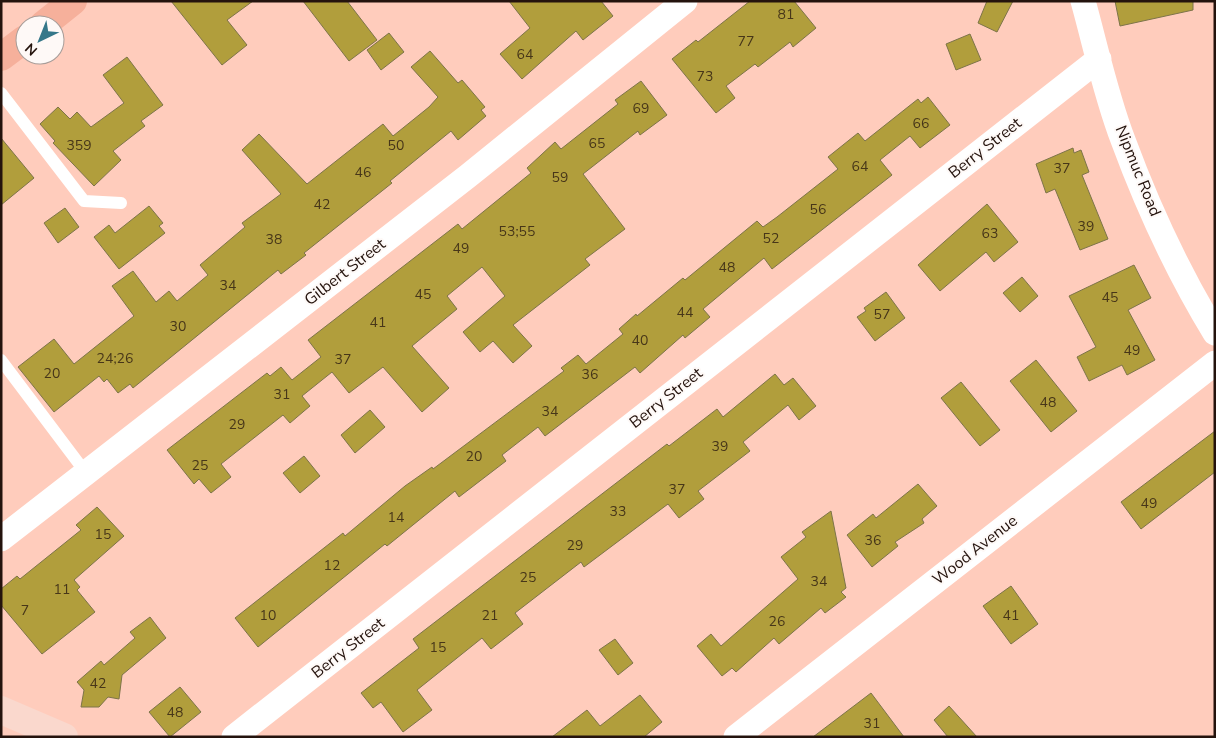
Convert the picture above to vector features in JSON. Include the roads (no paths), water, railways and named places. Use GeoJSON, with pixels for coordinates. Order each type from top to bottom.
{"type":"FeatureCollection","features":[{"type":"Feature","properties":{"kind":"main road"},"geometry":{"type":"LineString","coordinates":[[56,15],[73,1]]}},
{"type":"Feature","properties":{"kind":"main road"},"geometry":{"type":"LineString","coordinates":[[1,57],[15,46]]}},
{"type":"Feature","properties":{"kind":"street","name":"Gilbert Street"},"geometry":{"type":"LineString","coordinates":[[1,539],[460,182],[686,1]]}},
{"type":"Feature","properties":{"kind":"street","name":"Nipmuc Road"},"geometry":{"type":"LineString","coordinates":[[1083,1],[1123,140],[1163,233],[1200,309],[1215,333]]}},
{"type":"Feature","properties":{"kind":"street","name":"Berry Street"},"geometry":{"type":"LineString","coordinates":[[234,737],[1099,60]]}},
{"type":"Feature","properties":{"kind":"street","name":"Wood Avenue"},"geometry":{"type":"LineString","coordinates":[[736,737],[1215,363]]}},
{"type":"Feature","properties":{"kind":"street"},"geometry":{"type":"LineString","coordinates":[[1,710],[64,737]]}},
{"type":"Feature","properties":{"kind":"lane"},"geometry":{"type":"LineString","coordinates":[[1,93],[84,201],[121,204]]}},
{"type":"Feature","properties":{"kind":"lane"},"geometry":{"type":"LineString","coordinates":[[1,360],[86,473]]}}]}
